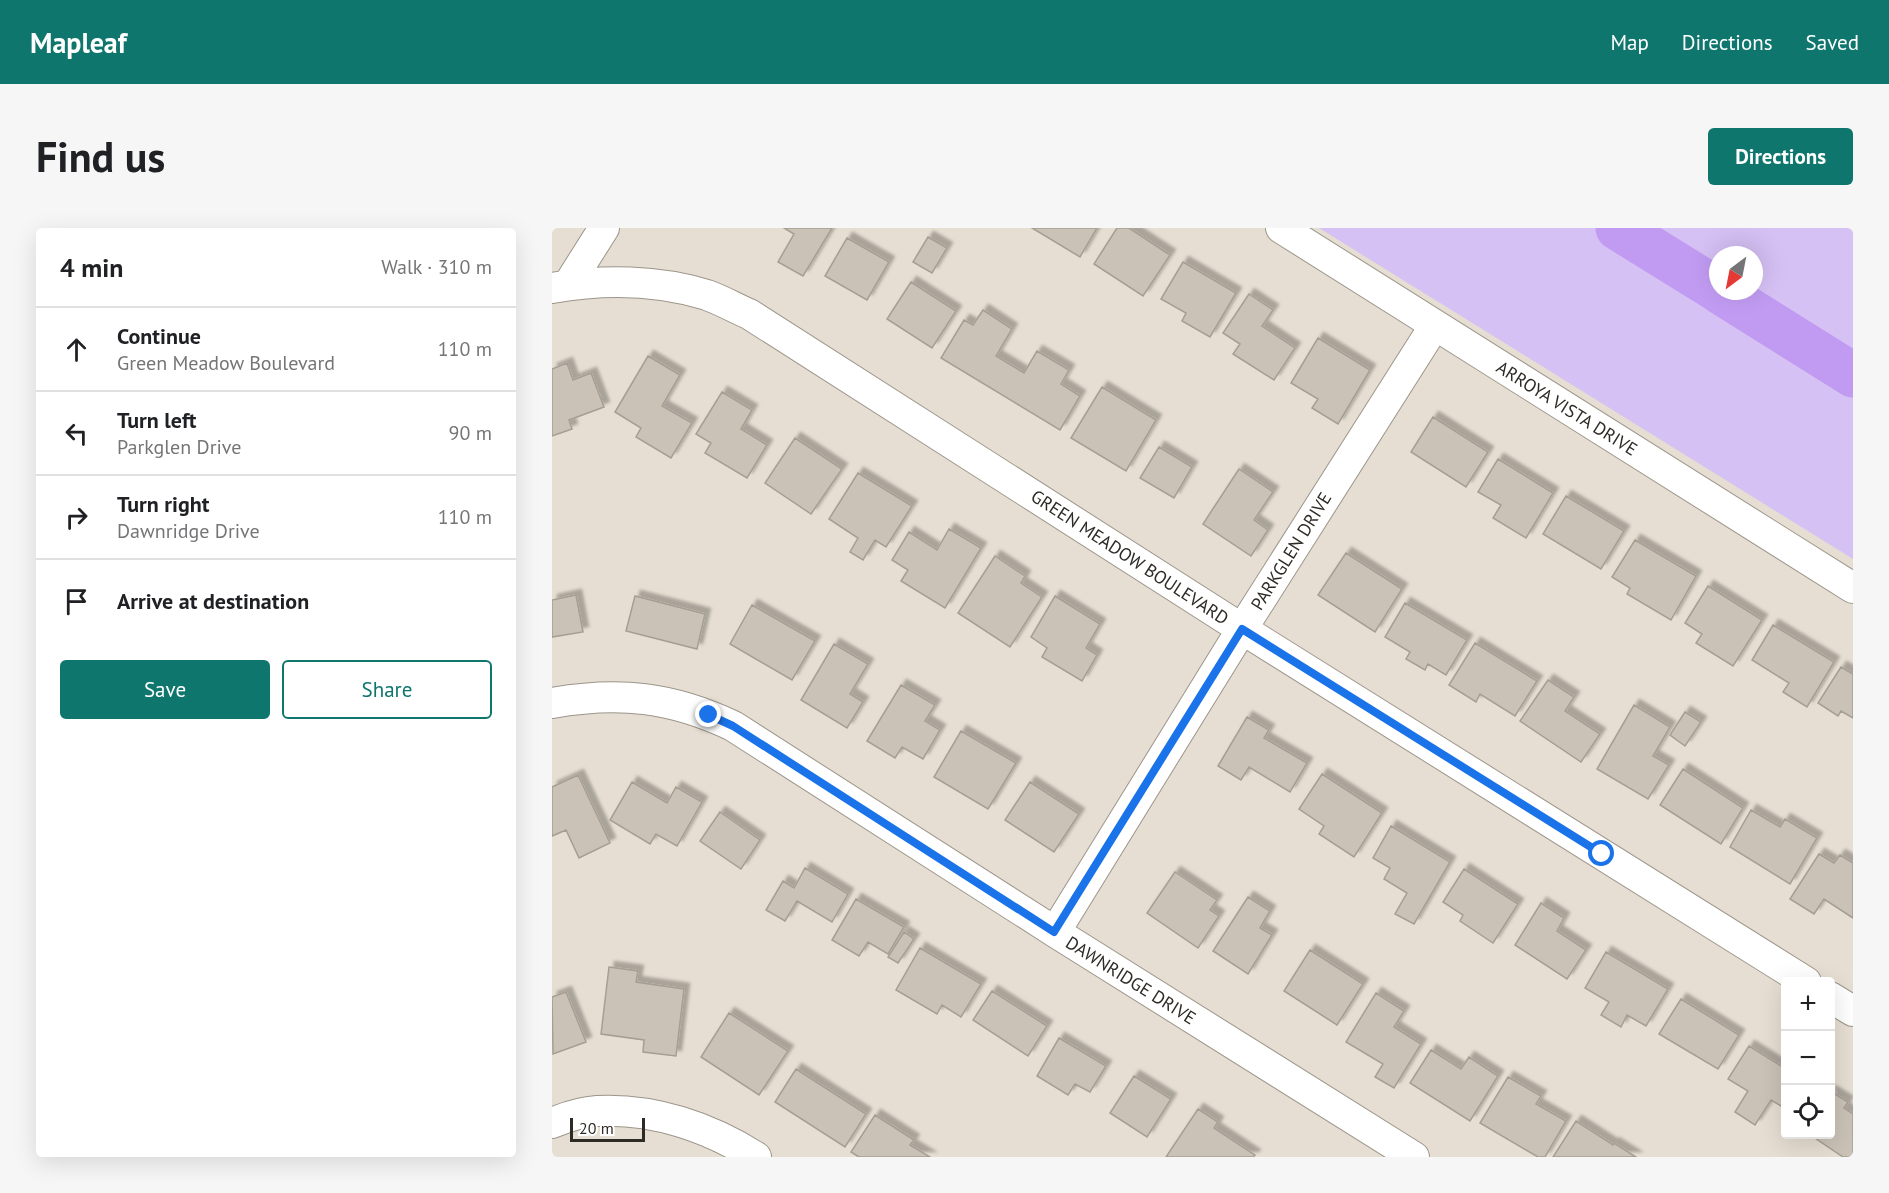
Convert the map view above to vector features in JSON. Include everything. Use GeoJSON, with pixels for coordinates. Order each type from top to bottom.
{"type":"FeatureCollection","features":[{"type":"Feature","properties":{"kind":"street"},"geometry":{"type":"LineString","coordinates":[[560,286],[604,228]]}},
{"type":"Feature","properties":{"kind":"street","name":"ARROYA VISTA DRIVE"},"geometry":{"type":"LineString","coordinates":[[1281,228],[1853,588]]}},
{"type":"Feature","properties":{"kind":"street","name":"GREEN MEADOW BOULEVARD"},"geometry":{"type":"LineString","coordinates":[[560,286],[633,282],[657,284],[710,296],[749,314],[1242,629],[1800,977]]}},
{"type":"Feature","properties":{"kind":"street","name":"PARKGLEN DRIVE"},"geometry":{"type":"LineString","coordinates":[[1054,932],[1242,629],[1435,325]]}},
{"type":"Feature","properties":{"kind":"street","name":"DAWNRIDGE DRIVE"},"geometry":{"type":"LineString","coordinates":[[552,703],[606,696],[632,697],[675,704],[733,726],[1054,932],[1414,1157]]}},
{"type":"Feature","properties":{"kind":"street"},"geometry":{"type":"LineString","coordinates":[[1835,1000],[1853,1011]]}},
{"type":"Feature","properties":{"kind":"street"},"geometry":{"type":"LineString","coordinates":[[552,1123],[574,1115],[596,1111],[650,1115],[679,1121],[707,1131],[756,1157]]}},
{"type":"Feature","properties":{"kind":"shaded area"},"geometry":{"type":"Polygon","coordinates":[[[1319,228],[1853,228],[1853,559],[1319,228]]]}},
{"type":"Feature","properties":{"kind":"building"},"geometry":{"type":"Polygon","coordinates":[[[784,228],[832,228],[803,276],[778,262],[794,234],[784,228]]]}},
{"type":"Feature","properties":{"kind":"building"},"geometry":{"type":"Polygon","coordinates":[[[1032,228],[1097,228],[1080,257],[1032,228]]]}},
{"type":"Feature","properties":{"kind":"building"},"geometry":{"type":"Polygon","coordinates":[[[1117,228],[1129,228],[1170,255],[1143,296],[1094,264],[1117,228]]]}},
{"type":"Feature","properties":{"kind":"building"},"geometry":{"type":"Polygon","coordinates":[[[928,237],[947,248],[932,273],[913,262],[928,237]]]}},
{"type":"Feature","properties":{"kind":"building"},"geometry":{"type":"Polygon","coordinates":[[[847,238],[889,262],[867,300],[825,276],[847,238]]]}},
{"type":"Feature","properties":{"kind":"building"},"geometry":{"type":"Polygon","coordinates":[[[1183,262],[1236,293],[1210,337],[1182,321],[1186,313],[1161,299],[1183,262]]]}},
{"type":"Feature","properties":{"kind":"building"},"geometry":{"type":"Polygon","coordinates":[[[911,282],[956,311],[932,348],[887,319],[911,282]]]}},
{"type":"Feature","properties":{"kind":"building"},"geometry":{"type":"Polygon","coordinates":[[[1249,294],[1273,310],[1262,326],[1295,348],[1274,380],[1233,354],[1240,344],[1223,333],[1249,294]]]}},
{"type":"Feature","properties":{"kind":"building"},"geometry":{"type":"Polygon","coordinates":[[[983,310],[1012,329],[996,356],[1024,373],[1037,351],[1069,370],[1061,384],[1080,396],[1060,430],[941,358],[964,320],[973,325],[983,310]]]}},
{"type":"Feature","properties":{"kind":"building"},"geometry":{"type":"Polygon","coordinates":[[[1318,338],[1370,370],[1338,424],[1312,408],[1318,399],[1291,383],[1318,338]]]}},
{"type":"Feature","properties":{"kind":"building"},"geometry":{"type":"Polygon","coordinates":[[[648,356],[680,375],[662,406],[692,423],[671,458],[636,437],[641,428],[615,412],[648,356]]]}},
{"type":"Feature","properties":{"kind":"building"},"geometry":{"type":"Polygon","coordinates":[[[567,363],[573,380],[591,373],[604,407],[569,420],[572,429],[552,436],[552,369],[567,363]]]}},
{"type":"Feature","properties":{"kind":"building"},"geometry":{"type":"Polygon","coordinates":[[[1102,387],[1156,420],[1126,471],[1071,438],[1102,387]]]}},
{"type":"Feature","properties":{"kind":"building"},"geometry":{"type":"Polygon","coordinates":[[[722,392],[752,410],[741,429],[767,445],[747,478],[705,453],[711,443],[696,434],[722,392]]]}},
{"type":"Feature","properties":{"kind":"building"},"geometry":{"type":"Polygon","coordinates":[[[1433,417],[1488,452],[1466,487],[1411,452],[1433,417]]]}},
{"type":"Feature","properties":{"kind":"building"},"geometry":{"type":"Polygon","coordinates":[[[795,438],[842,469],[811,514],[765,483],[795,438]]]}},
{"type":"Feature","properties":{"kind":"building"},"geometry":{"type":"Polygon","coordinates":[[[1159,447],[1192,467],[1174,498],[1140,478],[1159,447]]]}},
{"type":"Feature","properties":{"kind":"building"},"geometry":{"type":"Polygon","coordinates":[[[1498,459],[1553,493],[1526,538],[1493,518],[1501,505],[1478,492],[1498,459]]]}},
{"type":"Feature","properties":{"kind":"building"},"geometry":{"type":"Polygon","coordinates":[[[1239,469],[1273,492],[1254,520],[1268,530],[1251,556],[1203,524],[1239,469]]]}},
{"type":"Feature","properties":{"kind":"building"},"geometry":{"type":"Polygon","coordinates":[[[858,473],[912,506],[886,547],[875,540],[863,560],[850,552],[858,538],[829,519],[858,473]]]}},
{"type":"Feature","properties":{"kind":"building"},"geometry":{"type":"Polygon","coordinates":[[[1566,496],[1624,531],[1601,569],[1543,534],[1566,496]]]}},
{"type":"Feature","properties":{"kind":"building"},"geometry":{"type":"Polygon","coordinates":[[[949,529],[981,548],[945,608],[901,581],[908,570],[892,560],[909,532],[937,550],[949,529]]]}},
{"type":"Feature","properties":{"kind":"building"},"geometry":{"type":"Polygon","coordinates":[[[1635,540],[1696,576],[1671,620],[1627,594],[1630,588],[1612,577],[1635,540]]]}},
{"type":"Feature","properties":{"kind":"building"},"geometry":{"type":"Polygon","coordinates":[[[1346,553],[1402,589],[1375,632],[1318,595],[1346,553]]]}},
{"type":"Feature","properties":{"kind":"building"},"geometry":{"type":"Polygon","coordinates":[[[995,556],[1025,576],[1021,583],[1042,597],[1010,647],[958,613],[995,556]]]}},
{"type":"Feature","properties":{"kind":"building"},"geometry":{"type":"Polygon","coordinates":[[[1708,586],[1762,620],[1733,666],[1696,643],[1702,634],[1685,623],[1708,586]]]}},
{"type":"Feature","properties":{"kind":"building"},"geometry":{"type":"Polygon","coordinates":[[[576,595],[583,632],[552,637],[552,600],[576,595]]]}},
{"type":"Feature","properties":{"kind":"building"},"geometry":{"type":"Polygon","coordinates":[[[635,596],[705,614],[697,649],[626,631],[635,596]]]}},
{"type":"Feature","properties":{"kind":"building"},"geometry":{"type":"Polygon","coordinates":[[[1055,596],[1100,624],[1086,648],[1097,655],[1082,681],[1042,657],[1047,648],[1031,637],[1055,596]]]}},
{"type":"Feature","properties":{"kind":"building"},"geometry":{"type":"Polygon","coordinates":[[[1405,603],[1467,640],[1446,675],[1428,664],[1425,670],[1406,659],[1410,652],[1385,637],[1405,603]]]}},
{"type":"Feature","properties":{"kind":"building"},"geometry":{"type":"Polygon","coordinates":[[[752,605],[815,641],[792,680],[730,644],[752,605]]]}},
{"type":"Feature","properties":{"kind":"building"},"geometry":{"type":"Polygon","coordinates":[[[1773,625],[1834,662],[1807,707],[1783,692],[1789,683],[1752,660],[1773,625]]]}},
{"type":"Feature","properties":{"kind":"building"},"geometry":{"type":"Polygon","coordinates":[[[1475,643],[1537,681],[1515,716],[1480,694],[1476,702],[1449,685],[1475,643]]]}},
{"type":"Feature","properties":{"kind":"building"},"geometry":{"type":"Polygon","coordinates":[[[834,644],[868,664],[850,694],[863,702],[847,728],[801,700],[834,644]]]}},
{"type":"Feature","properties":{"kind":"building"},"geometry":{"type":"Polygon","coordinates":[[[1841,667],[1853,674],[1853,718],[1841,711],[1838,716],[1818,703],[1841,667]]]}},
{"type":"Feature","properties":{"kind":"building"},"geometry":{"type":"Polygon","coordinates":[[[1548,680],[1574,697],[1565,711],[1600,734],[1581,762],[1520,721],[1548,680]]]}},
{"type":"Feature","properties":{"kind":"building"},"geometry":{"type":"Polygon","coordinates":[[[901,685],[935,705],[925,721],[940,730],[923,759],[902,747],[895,758],[867,741],[901,685]]]}},
{"type":"Feature","properties":{"kind":"building"},"geometry":{"type":"Polygon","coordinates":[[[1634,705],[1670,727],[1653,756],[1669,765],[1648,799],[1597,769],[1634,705]]]}},
{"type":"Feature","properties":{"kind":"building"},"geometry":{"type":"Polygon","coordinates":[[[1685,712],[1701,722],[1685,746],[1670,735],[1685,712]]]}},
{"type":"Feature","properties":{"kind":"building"},"geometry":{"type":"Polygon","coordinates":[[[1247,717],[1269,730],[1264,738],[1307,763],[1290,792],[1249,767],[1241,780],[1218,766],[1247,717]]]}},
{"type":"Feature","properties":{"kind":"building"},"geometry":{"type":"Polygon","coordinates":[[[961,731],[1016,763],[988,809],[934,777],[961,731]]]}},
{"type":"Feature","properties":{"kind":"building"},"geometry":{"type":"Polygon","coordinates":[[[1683,769],[1743,808],[1721,844],[1660,805],[1683,769]]]}},
{"type":"Feature","properties":{"kind":"building"},"geometry":{"type":"Polygon","coordinates":[[[1322,774],[1382,813],[1354,857],[1319,834],[1324,826],[1299,809],[1322,774]]]}},
{"type":"Feature","properties":{"kind":"building"},"geometry":{"type":"Polygon","coordinates":[[[578,775],[610,843],[579,858],[566,830],[552,836],[552,787],[578,775]]]}},
{"type":"Feature","properties":{"kind":"building"},"geometry":{"type":"Polygon","coordinates":[[[632,782],[667,803],[676,787],[702,802],[677,846],[656,834],[650,844],[610,820],[632,782]]]}},
{"type":"Feature","properties":{"kind":"building"},"geometry":{"type":"Polygon","coordinates":[[[1030,782],[1079,814],[1054,852],[1005,820],[1030,782]]]}},
{"type":"Feature","properties":{"kind":"building"},"geometry":{"type":"Polygon","coordinates":[[[1751,810],[1780,827],[1785,819],[1817,838],[1790,884],[1730,847],[1751,810]]]}},
{"type":"Feature","properties":{"kind":"building"},"geometry":{"type":"Polygon","coordinates":[[[720,812],[760,840],[741,869],[700,841],[720,812]]]}},
{"type":"Feature","properties":{"kind":"building"},"geometry":{"type":"Polygon","coordinates":[[[1391,826],[1450,862],[1414,924],[1395,914],[1407,893],[1384,879],[1390,868],[1373,858],[1391,826]]]}},
{"type":"Feature","properties":{"kind":"building"},"geometry":{"type":"Polygon","coordinates":[[[1819,854],[1834,863],[1840,855],[1853,863],[1853,918],[1824,899],[1814,914],[1790,899],[1819,854]]]}},
{"type":"Feature","properties":{"kind":"building"},"geometry":{"type":"Polygon","coordinates":[[[805,868],[848,894],[832,922],[797,901],[785,921],[766,910],[783,881],[794,888],[805,868]]]}},
{"type":"Feature","properties":{"kind":"building"},"geometry":{"type":"Polygon","coordinates":[[[1464,869],[1518,904],[1493,943],[1460,921],[1463,915],[1443,902],[1464,869]]]}},
{"type":"Feature","properties":{"kind":"building"},"geometry":{"type":"Polygon","coordinates":[[[1175,872],[1217,900],[1210,910],[1219,916],[1198,948],[1147,913],[1175,872]]]}},
{"type":"Feature","properties":{"kind":"building"},"geometry":{"type":"Polygon","coordinates":[[[1248,897],[1270,911],[1260,928],[1272,935],[1248,974],[1213,951],[1248,897]]]}},
{"type":"Feature","properties":{"kind":"building"},"geometry":{"type":"Polygon","coordinates":[[[856,899],[904,927],[888,954],[868,942],[859,956],[832,940],[856,899]]]}},
{"type":"Feature","properties":{"kind":"building"},"geometry":{"type":"Polygon","coordinates":[[[1541,903],[1564,918],[1557,931],[1586,950],[1567,979],[1515,945],[1541,903]]]}},
{"type":"Feature","properties":{"kind":"building"},"geometry":{"type":"Polygon","coordinates":[[[904,932],[914,939],[898,963],[888,957],[904,932]]]}},
{"type":"Feature","properties":{"kind":"building"},"geometry":{"type":"Polygon","coordinates":[[[920,948],[981,984],[961,1017],[942,1005],[937,1014],[896,990],[920,948]]]}},
{"type":"Feature","properties":{"kind":"building"},"geometry":{"type":"Polygon","coordinates":[[[1310,950],[1363,984],[1337,1025],[1284,991],[1310,950]]]}},
{"type":"Feature","properties":{"kind":"building"},"geometry":{"type":"Polygon","coordinates":[[[1606,952],[1668,989],[1646,1026],[1627,1015],[1621,1027],[1601,1015],[1609,1002],[1585,988],[1606,952]]]}},
{"type":"Feature","properties":{"kind":"building"},"geometry":{"type":"Polygon","coordinates":[[[609,967],[638,971],[636,982],[684,989],[676,1056],[643,1052],[644,1040],[601,1034],[609,967]]]}},
{"type":"Feature","properties":{"kind":"building"},"geometry":{"type":"Polygon","coordinates":[[[992,991],[1047,1026],[1028,1056],[973,1020],[992,991]]]}},
{"type":"Feature","properties":{"kind":"building"},"geometry":{"type":"Polygon","coordinates":[[[566,992],[586,1042],[553,1054],[552,997],[566,992]]]}},
{"type":"Feature","properties":{"kind":"building"},"geometry":{"type":"Polygon","coordinates":[[[1376,993],[1404,1011],[1394,1027],[1421,1044],[1394,1088],[1375,1077],[1383,1064],[1346,1042],[1376,993]]]}},
{"type":"Feature","properties":{"kind":"building"},"geometry":{"type":"Polygon","coordinates":[[[1681,999],[1739,1035],[1718,1069],[1659,1034],[1681,999]]]}},
{"type":"Feature","properties":{"kind":"building"},"geometry":{"type":"Polygon","coordinates":[[[729,1013],[788,1051],[759,1095],[701,1057],[729,1013]]]}},
{"type":"Feature","properties":{"kind":"building"},"geometry":{"type":"Polygon","coordinates":[[[1059,1038],[1106,1066],[1090,1092],[1075,1084],[1068,1095],[1037,1076],[1059,1038]]]}},
{"type":"Feature","properties":{"kind":"building"},"geometry":{"type":"Polygon","coordinates":[[[1749,1046],[1781,1066],[1781,1106],[1771,1100],[1755,1125],[1735,1112],[1748,1091],[1728,1079],[1749,1046]]]}},
{"type":"Feature","properties":{"kind":"building"},"geometry":{"type":"Polygon","coordinates":[[[1431,1050],[1461,1069],[1469,1057],[1498,1076],[1470,1121],[1410,1083],[1431,1050]]]}},
{"type":"Feature","properties":{"kind":"building"},"geometry":{"type":"Polygon","coordinates":[[[796,1069],[866,1114],[845,1147],[775,1102],[796,1069]]]}},
{"type":"Feature","properties":{"kind":"building"},"geometry":{"type":"Polygon","coordinates":[[[1134,1076],[1171,1099],[1147,1137],[1110,1113],[1134,1076]]]}},
{"type":"Feature","properties":{"kind":"building"},"geometry":{"type":"Polygon","coordinates":[[[1508,1077],[1541,1096],[1536,1104],[1566,1121],[1545,1157],[1538,1157],[1480,1123],[1508,1077]]]}},
{"type":"Feature","properties":{"kind":"building"},"geometry":{"type":"Polygon","coordinates":[[[1835,1094],[1848,1102],[1844,1108],[1853,1114],[1853,1157],[1843,1157],[1816,1139],[1835,1139],[1835,1094]]]}},
{"type":"Feature","properties":{"kind":"building"},"geometry":{"type":"Polygon","coordinates":[[[1198,1109],[1218,1122],[1214,1128],[1255,1155],[1253,1157],[1166,1157],[1198,1109]]]}},
{"type":"Feature","properties":{"kind":"building"},"geometry":{"type":"Polygon","coordinates":[[[875,1115],[914,1140],[910,1145],[930,1157],[859,1157],[851,1152],[875,1115]]]}},
{"type":"Feature","properties":{"kind":"building"},"geometry":{"type":"Polygon","coordinates":[[[1576,1121],[1613,1145],[1614,1143],[1636,1157],[1553,1157],[1576,1121]]]}},
{"type":"Feature","properties":{"kind":"waterway"},"geometry":{"type":"LineString","coordinates":[[1618,228],[1709,284]]}},
{"type":"Feature","properties":{"kind":"waterway"},"geometry":{"type":"LineString","coordinates":[[1733,300],[1853,375]]}},
{"type":"Feature","properties":{"kind":"route"},"geometry":{"type":"LineString","coordinates":[[709,715],[733,726],[1054,932],[1242,629],[1602,854]]}}]}
